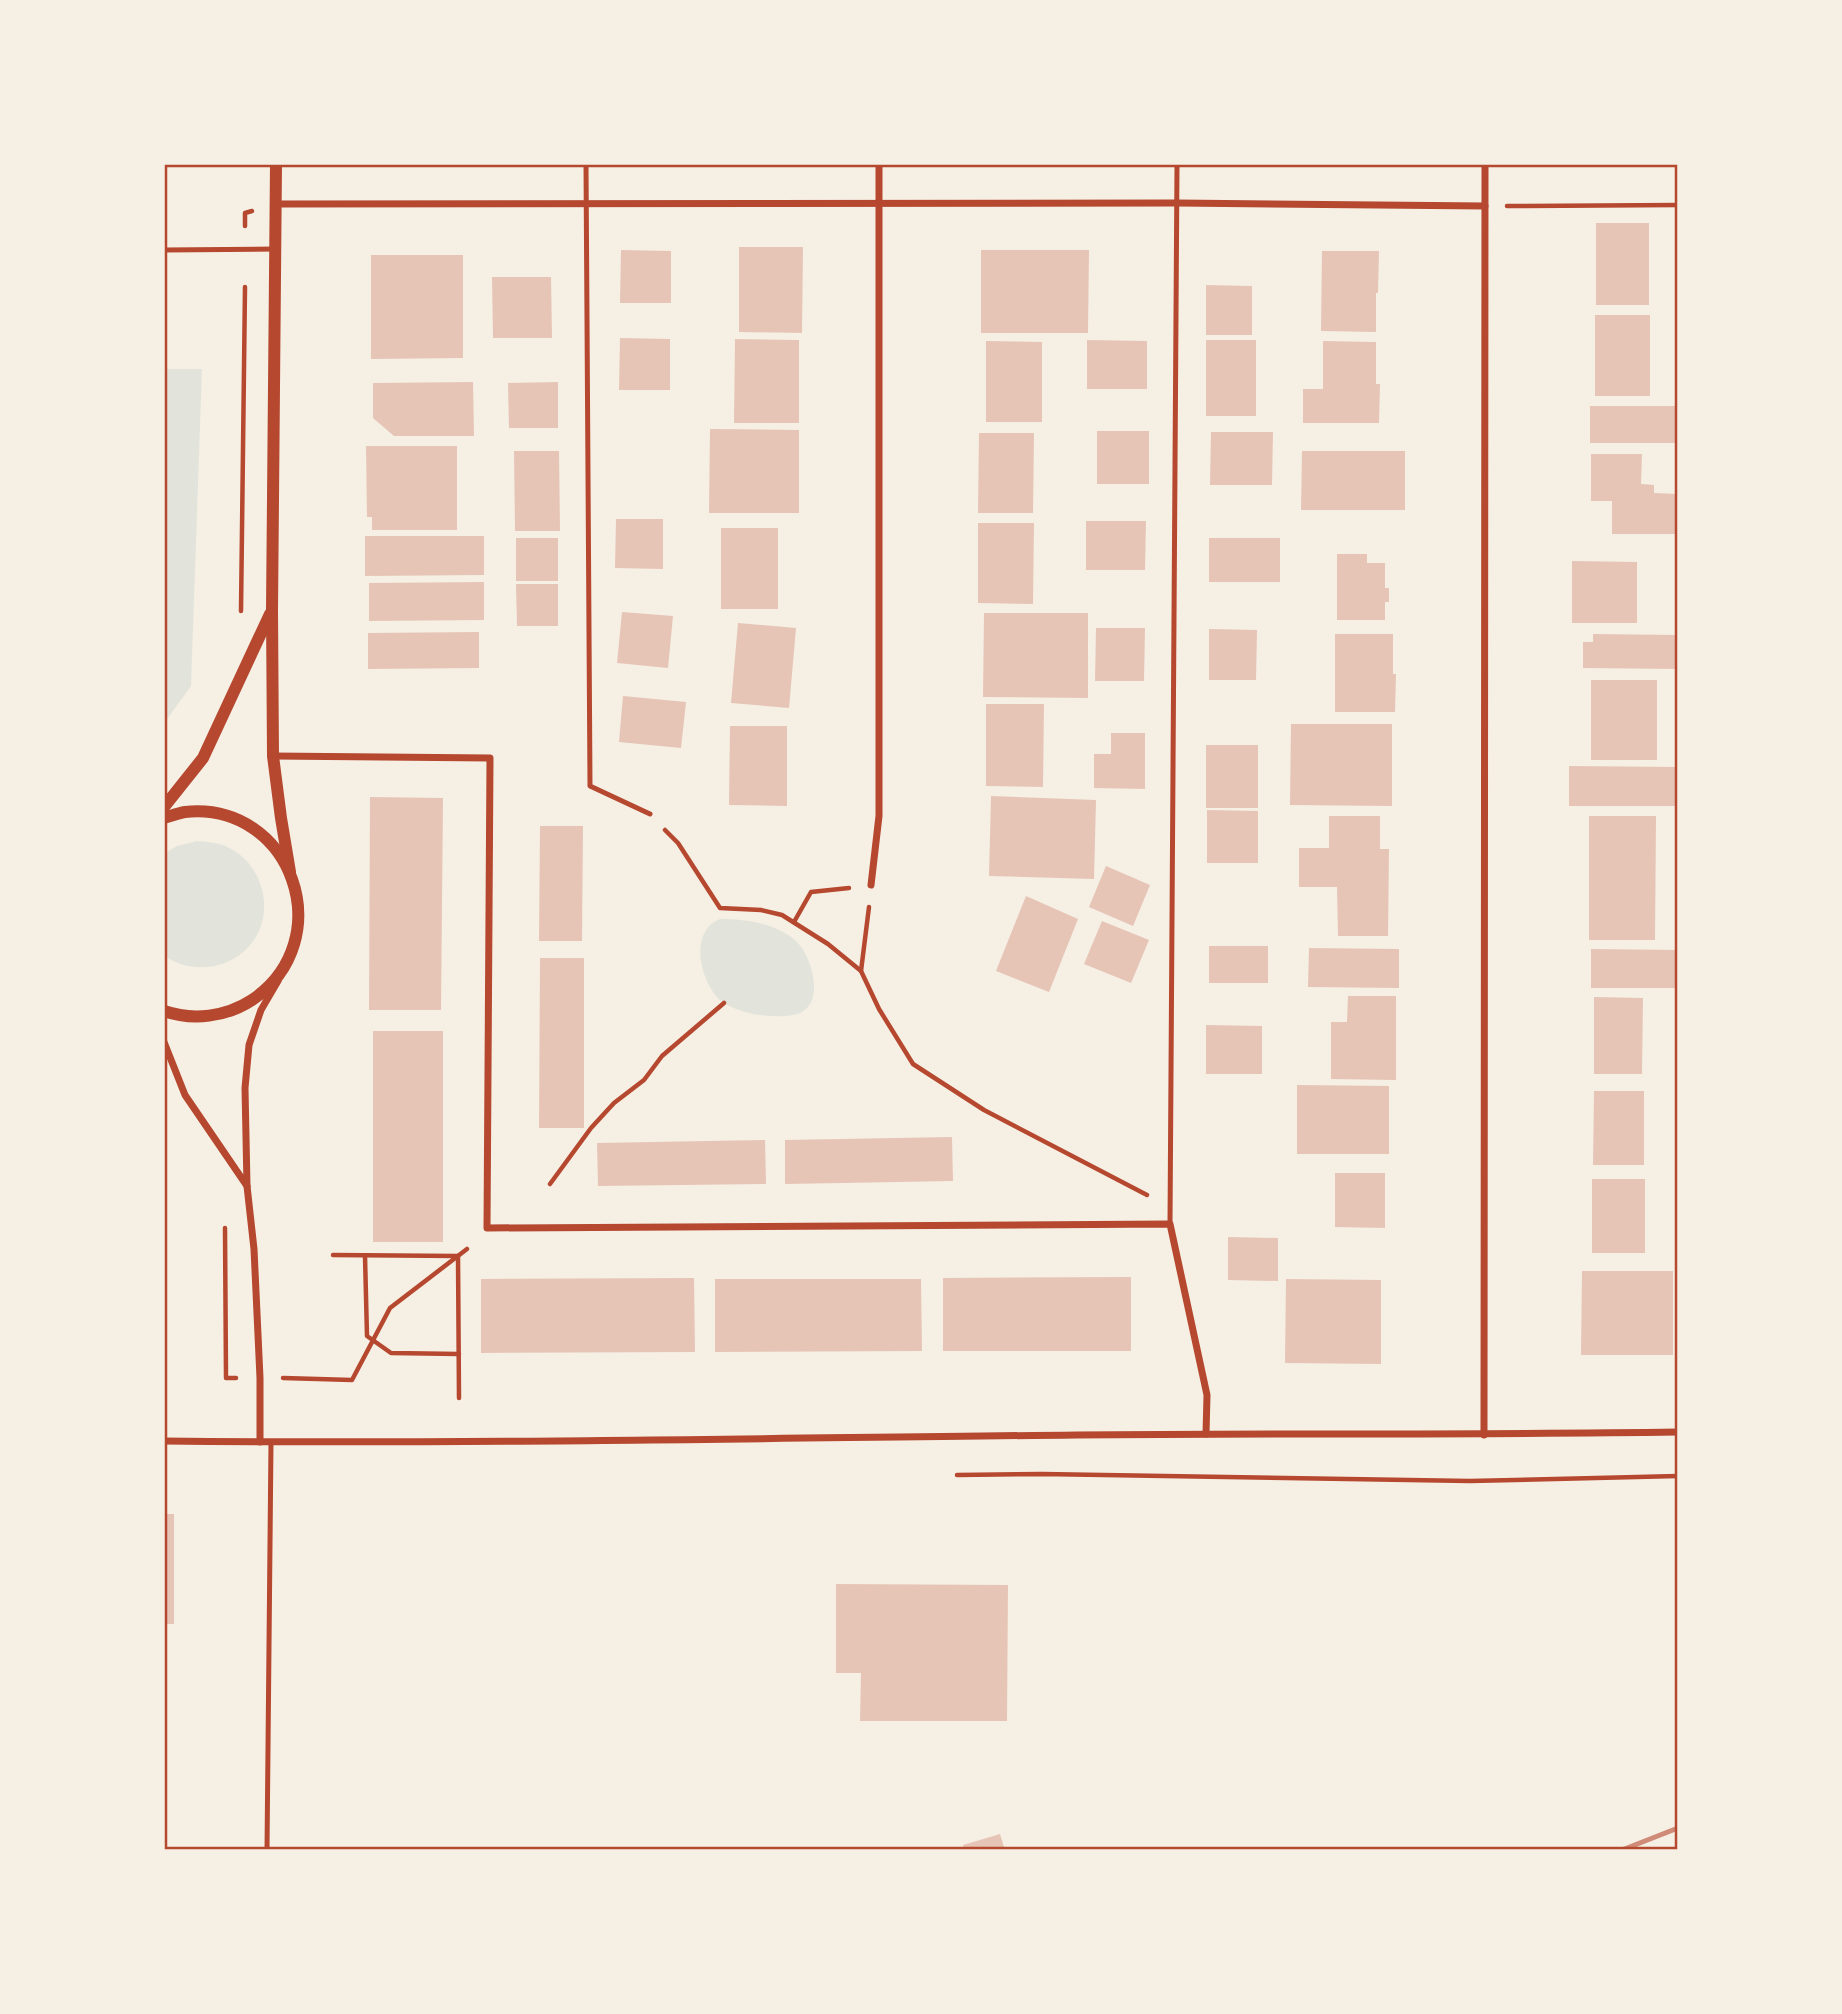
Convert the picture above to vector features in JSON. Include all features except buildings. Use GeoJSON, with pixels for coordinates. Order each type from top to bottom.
{"type":"FeatureCollection","features":[{"type":"Feature","properties":{"kind":"street"},"geometry":{"type":"LineString","coordinates":[[260,1442],[254,1249],[247,1186],[246,1088],[249,1045],[261,1010],[287,964],[298,934],[299,903],[290,872],[273,755],[276,164]]}},
{"type":"Feature","properties":{"kind":"street"},"geometry":{"type":"LineString","coordinates":[[871,885],[879,816],[879,164]]}},
{"type":"Feature","properties":{"kind":"street"},"geometry":{"type":"LineString","coordinates":[[1484,1435],[1485,164]]}},
{"type":"Feature","properties":{"kind":"street"},"geometry":{"type":"LineString","coordinates":[[276,204],[1177,202],[1485,206]]}},
{"type":"Feature","properties":{"kind":"street"},"geometry":{"type":"LineString","coordinates":[[164,807],[203,758],[272,610]]}},
{"type":"Feature","properties":{"kind":"street"},"geometry":{"type":"LineString","coordinates":[[273,755],[490,758],[487,1228],[1170,1224],[1208,1395],[1206,1434]]}},
{"type":"Feature","properties":{"kind":"street"},"geometry":{"type":"LineString","coordinates":[[164,818],[185,812],[217,813],[247,825],[273,845],[290,872]]}},
{"type":"Feature","properties":{"kind":"street"},"geometry":{"type":"LineString","coordinates":[[164,1011],[179,1016],[210,1016],[241,1008],[267,990],[287,964]]}},
{"type":"Feature","properties":{"kind":"street"},"geometry":{"type":"LineString","coordinates":[[164,1042],[185,1095],[247,1186]]}},
{"type":"Feature","properties":{"kind":"street"},"geometry":{"type":"LineString","coordinates":[[164,1441],[1678,1432]]}},
{"type":"Feature","properties":{"kind":"lane"},"geometry":{"type":"LineString","coordinates":[[586,164],[590,786],[650,814]]}},
{"type":"Feature","properties":{"kind":"lane"},"geometry":{"type":"LineString","coordinates":[[1170,1224],[1177,164]]}},
{"type":"Feature","properties":{"kind":"lane"},"geometry":{"type":"LineString","coordinates":[[164,250],[276,249]]}},
{"type":"Feature","properties":{"kind":"lane"},"geometry":{"type":"LineString","coordinates":[[267,1850],[271,1442]]}},
{"type":"Feature","properties":{"kind":"path"},"geometry":{"type":"LineString","coordinates":[[241,623],[246,213],[276,204]]}},
{"type":"Feature","properties":{"kind":"path"},"geometry":{"type":"LineString","coordinates":[[1485,206],[1678,205]]}},
{"type":"Feature","properties":{"kind":"path"},"geometry":{"type":"LineString","coordinates":[[650,814],[677,843],[720,908],[761,910],[782,915],[828,943],[861,971],[879,1009],[913,1064],[984,1110],[1170,1206]]}},
{"type":"Feature","properties":{"kind":"path"},"geometry":{"type":"LineString","coordinates":[[794,922],[810,892],[871,885],[861,971]]}},
{"type":"Feature","properties":{"kind":"path"},"geometry":{"type":"LineString","coordinates":[[551,1184],[614,1103],[644,1080],[662,1056],[724,1003]]}},
{"type":"Feature","properties":{"kind":"path"},"geometry":{"type":"LineString","coordinates":[[225,1225],[226,1378],[352,1380],[390,1308],[467,1249]]}},
{"type":"Feature","properties":{"kind":"path"},"geometry":{"type":"LineString","coordinates":[[333,1255],[458,1256]]}},
{"type":"Feature","properties":{"kind":"path"},"geometry":{"type":"LineString","coordinates":[[365,1256],[367,1336],[391,1353],[458,1354]]}},
{"type":"Feature","properties":{"kind":"path"},"geometry":{"type":"LineString","coordinates":[[458,1256],[458,1398]]}},
{"type":"Feature","properties":{"kind":"path"},"geometry":{"type":"LineString","coordinates":[[957,1475],[1470,1481],[1678,1476]]}},
{"type":"Feature","properties":{"kind":"shaded area"},"geometry":{"type":"Polygon","coordinates":[[[165,369],[202,369],[191,686],[165,722],[165,369]]]}},
{"type":"Feature","properties":{"kind":"shaded area"},"geometry":{"type":"Polygon","coordinates":[[[197,841],[225,846],[243,857],[257,876],[264,900],[262,924],[249,946],[228,962],[216,966],[190,966],[165,956],[165,853],[177,846],[197,841]]]}},
{"type":"Feature","properties":{"kind":"shaded area"},"geometry":{"type":"Polygon","coordinates":[[[720,919],[759,923],[795,940],[807,958],[814,982],[814,994],[804,1011],[793,1015],[765,1016],[736,1009],[721,1001],[707,982],[701,958],[704,934],[710,925],[720,919]]]}},
{"type":"Feature","properties":{"kind":"railway"},"geometry":{"type":"LineString","coordinates":[[1622,1850],[1678,1828]]}}]}
